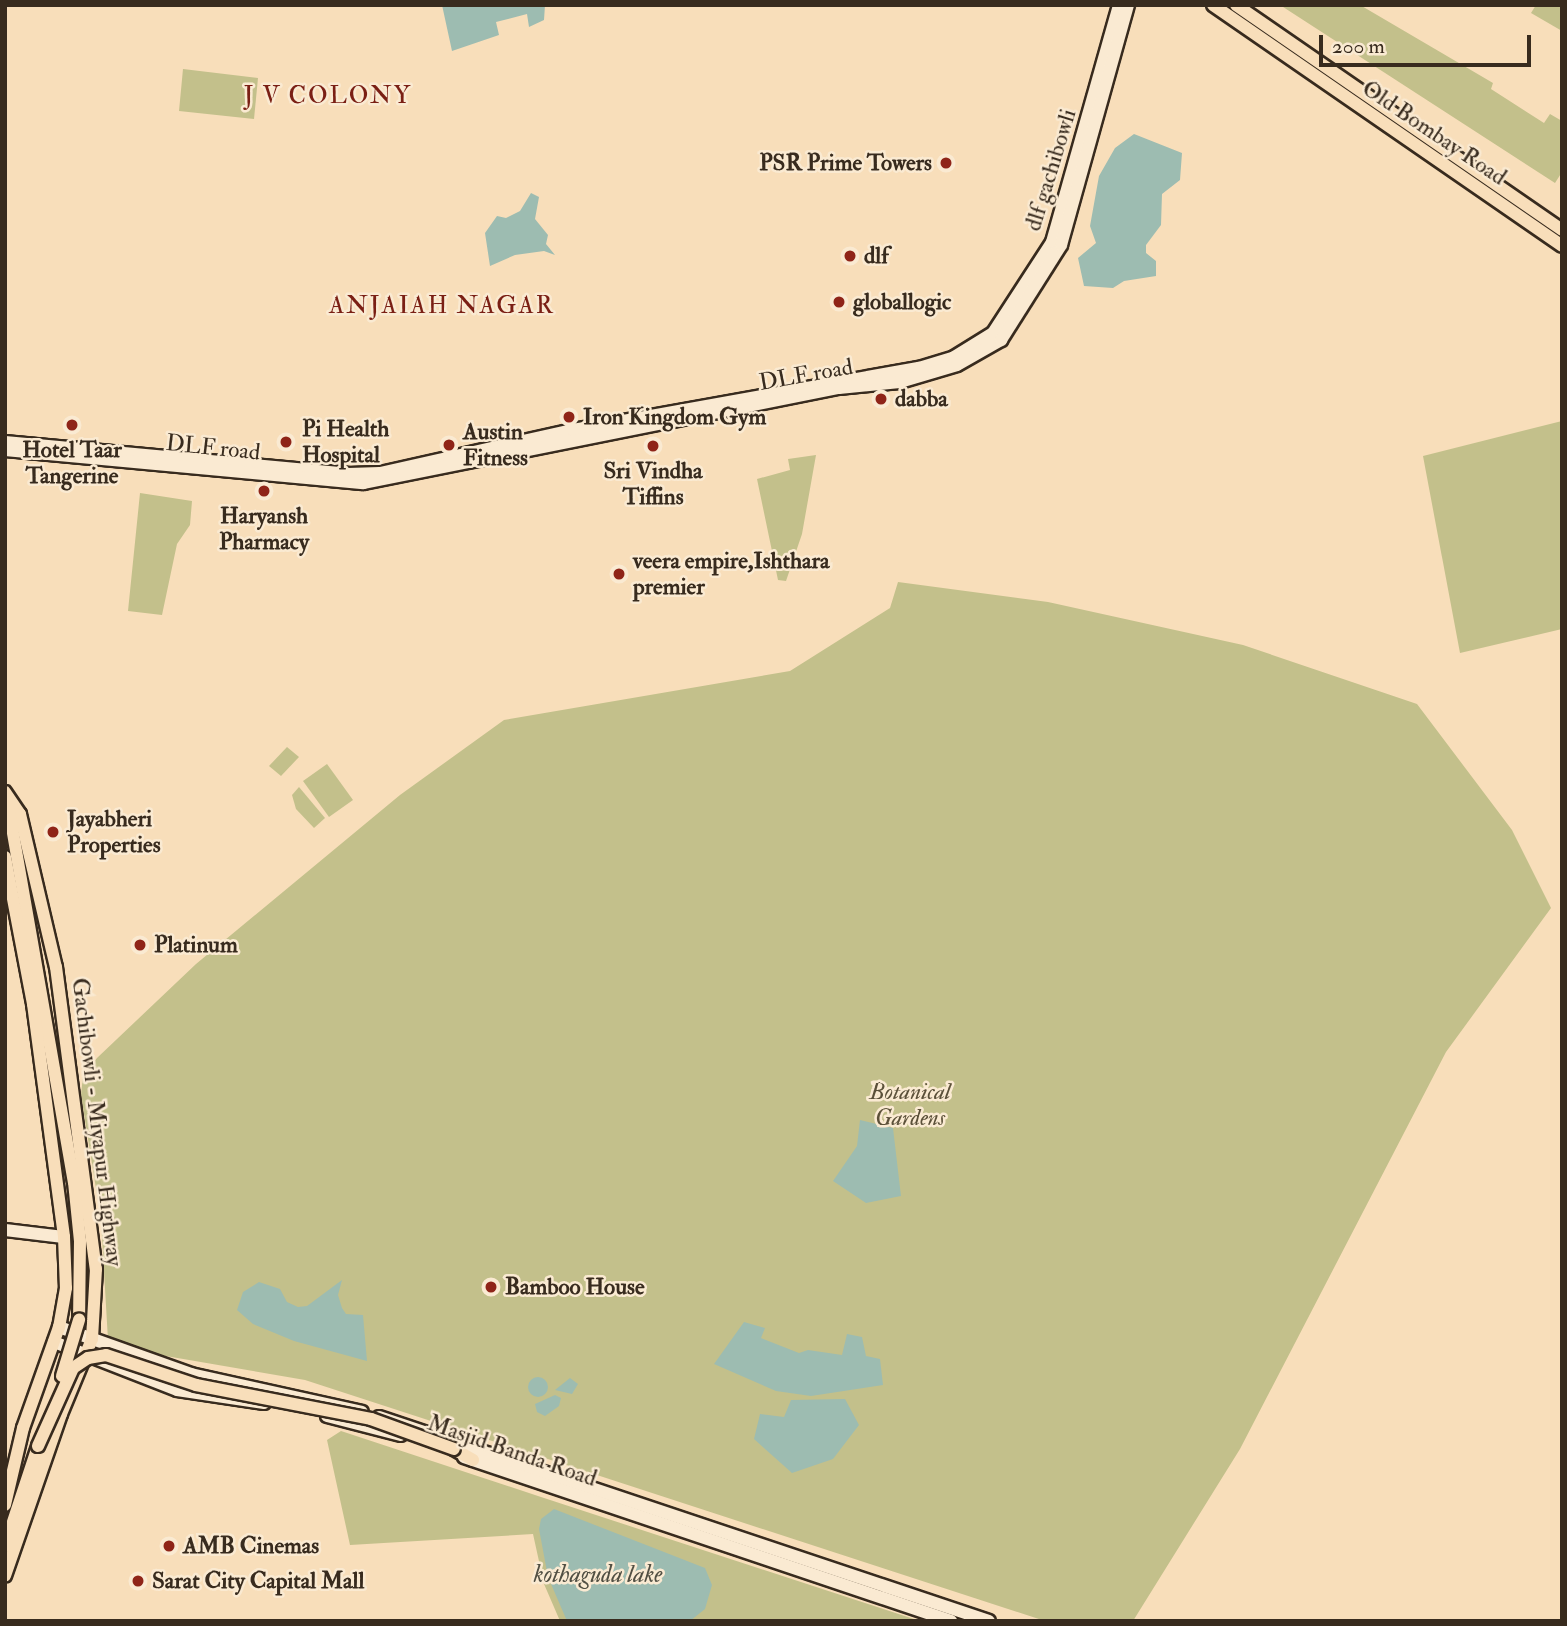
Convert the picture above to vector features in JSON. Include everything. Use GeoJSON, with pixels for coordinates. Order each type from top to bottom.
{"type":"FeatureCollection","features":[{"type":"Feature","properties":{"kind":"main road","name":"dlf gachibowli"},"geometry":{"type":"LineString","coordinates":[[5,442],[380,473],[573,430],[919,368],[954,357],[997,336],[1052,242],[1118,5]]}},
{"type":"Feature","properties":{"kind":"main road","name":"DLF road"},"geometry":{"type":"LineString","coordinates":[[5,450],[348,483],[381,482],[575,438],[839,388],[901,382],[957,365],[997,336],[1061,246],[1128,5]]}},
{"type":"Feature","properties":{"kind":"main road","name":"Old Bombay Road"},"geometry":{"type":"LineString","coordinates":[[1213,5],[1562,246]]}},
{"type":"Feature","properties":{"kind":"main road","name":"Old Bombay Road"},"geometry":{"type":"LineString","coordinates":[[1236,5],[1562,230]]}},
{"type":"Feature","properties":{"kind":"main road"},"geometry":{"type":"LineString","coordinates":[[5,792],[58,1079],[80,1241],[79,1320],[5,1546]]}},
{"type":"Feature","properties":{"kind":"main road","name":"Gachibowli - Miyapur Highway"},"geometry":{"type":"LineString","coordinates":[[5,792],[20,814],[56,967],[95,1256],[92,1339],[5,1576]]}},
{"type":"Feature","properties":{"kind":"main road","name":"Gachibowli - Miyapur Highway"},"geometry":{"type":"LineString","coordinates":[[5,857],[29,973],[64,1237],[65,1288],[59,1327],[23,1428],[6,1501]]}},
{"type":"Feature","properties":{"kind":"main road"},"geometry":{"type":"LineString","coordinates":[[5,1230],[64,1237]]}},
{"type":"Feature","properties":{"kind":"main road","name":"Masjid Banda Road"},"geometry":{"type":"LineString","coordinates":[[59,1327],[191,1374],[394,1421],[989,1621]]}},
{"type":"Feature","properties":{"kind":"main road","name":"Masjid Banda Road"},"geometry":{"type":"LineString","coordinates":[[54,1342],[177,1390],[317,1413],[473,1460],[951,1621]]}},
{"type":"Feature","properties":{"kind":"main road"},"geometry":{"type":"LineString","coordinates":[[38,1446],[73,1368],[88,1358],[106,1355],[196,1385],[371,1419],[454,1449],[473,1460]]}},
{"type":"Feature","properties":{"kind":"green space"},"geometry":{"type":"Polygon","coordinates":[[[1280,5],[1360,5],[1493,83],[1491,89],[1544,123],[1550,114],[1562,121],[1562,172],[1555,183],[1280,5]]]}},
{"type":"Feature","properties":{"kind":"green space"},"geometry":{"type":"Polygon","coordinates":[[[1536,5],[1562,5],[1562,31],[1531,13],[1536,5]]]}},
{"type":"Feature","properties":{"kind":"green space"},"geometry":{"type":"Polygon","coordinates":[[[183,69],[258,78],[254,119],[179,111],[183,69]]]}},
{"type":"Feature","properties":{"kind":"green space"},"geometry":{"type":"Polygon","coordinates":[[[1562,421],[1562,629],[1460,653],[1423,456],[1562,421]]]}},
{"type":"Feature","properties":{"kind":"green space"},"geometry":{"type":"Polygon","coordinates":[[[816,455],[802,534],[786,581],[778,580],[757,479],[790,470],[788,459],[816,455]]]}},
{"type":"Feature","properties":{"kind":"green space"},"geometry":{"type":"Polygon","coordinates":[[[140,493],[192,501],[190,525],[177,544],[162,615],[128,611],[140,493]]]}},
{"type":"Feature","properties":{"kind":"green space","name":"Botanical Gardens"},"geometry":{"type":"Polygon","coordinates":[[[898,582],[1048,602],[1243,645],[1417,704],[1512,830],[1551,908],[1446,1052],[1240,1449],[1133,1621],[1045,1621],[305,1380],[160,1355],[108,1340],[101,1220],[81,1095],[83,1076],[97,1058],[196,964],[400,795],[504,720],[790,671],[890,608],[898,582]]]}},
{"type":"Feature","properties":{"kind":"green space"},"geometry":{"type":"Polygon","coordinates":[[[287,747],[299,757],[281,776],[269,766],[287,747]]]}},
{"type":"Feature","properties":{"kind":"green space"},"geometry":{"type":"Polygon","coordinates":[[[327,764],[353,800],[329,817],[303,781],[327,764]]]}},
{"type":"Feature","properties":{"kind":"green space"},"geometry":{"type":"Polygon","coordinates":[[[299,787],[325,818],[314,828],[296,809],[292,795],[299,787]]]}},
{"type":"Feature","properties":{"kind":"green space"},"geometry":{"type":"Polygon","coordinates":[[[341,1431],[920,1621],[560,1621],[544,1584],[533,1534],[350,1545],[327,1440],[341,1431]]]}},
{"type":"Feature","properties":{"kind":"water"},"geometry":{"type":"Polygon","coordinates":[[[442,5],[545,5],[544,20],[529,27],[527,14],[496,22],[499,35],[452,51],[442,5]]]}},
{"type":"Feature","properties":{"kind":"water"},"geometry":{"type":"Polygon","coordinates":[[[1134,134],[1182,153],[1180,180],[1162,194],[1161,225],[1146,245],[1146,253],[1156,261],[1156,276],[1124,281],[1113,288],[1084,286],[1078,258],[1096,243],[1090,226],[1099,176],[1115,148],[1134,134]]]}},
{"type":"Feature","properties":{"kind":"water"},"geometry":{"type":"Polygon","coordinates":[[[531,193],[539,197],[535,219],[548,235],[546,244],[555,255],[544,251],[515,255],[490,266],[485,233],[497,216],[506,218],[520,211],[531,193]]]}},
{"type":"Feature","properties":{"kind":"water"},"geometry":{"type":"Polygon","coordinates":[[[860,1120],[893,1128],[901,1196],[866,1203],[833,1181],[857,1146],[860,1120]]]}},
{"type":"Feature","properties":{"kind":"water"},"geometry":{"type":"Polygon","coordinates":[[[342,1280],[338,1295],[342,1308],[346,1314],[363,1315],[367,1361],[294,1341],[253,1324],[237,1310],[243,1292],[259,1282],[280,1289],[287,1302],[298,1307],[307,1306],[342,1280]]]}},
{"type":"Feature","properties":{"kind":"water"},"geometry":{"type":"Polygon","coordinates":[[[744,1322],[765,1328],[761,1338],[799,1353],[808,1350],[842,1355],[847,1334],[862,1337],[866,1356],[880,1359],[883,1385],[811,1396],[776,1391],[714,1364],[744,1322]]]}},
{"type":"Feature","properties":{"kind":"water"},"geometry":{"type":"Polygon","coordinates":[[[534,1377],[542,1377],[548,1387],[542,1397],[534,1397],[528,1391],[528,1383],[534,1377]]]}},
{"type":"Feature","properties":{"kind":"water"},"geometry":{"type":"Polygon","coordinates":[[[570,1378],[578,1384],[572,1394],[555,1390],[570,1378]]]}},
{"type":"Feature","properties":{"kind":"water"},"geometry":{"type":"Polygon","coordinates":[[[555,1395],[561,1398],[559,1406],[545,1416],[537,1412],[535,1404],[555,1395]]]}},
{"type":"Feature","properties":{"kind":"water"},"geometry":{"type":"Polygon","coordinates":[[[845,1399],[859,1425],[833,1459],[792,1473],[754,1439],[760,1414],[784,1417],[791,1400],[845,1399]]]}},
{"type":"Feature","properties":{"kind":"water","name":"kothaguda lake"},"geometry":{"type":"Polygon","coordinates":[[[554,1509],[705,1568],[712,1585],[705,1609],[690,1621],[567,1621],[548,1577],[539,1529],[541,1519],[554,1509]]]}},
{"type":"Feature","properties":{"kind":"place","name":"PSR Prime Towers"},"geometry":{"type":"Point","coordinates":[946,163]}},
{"type":"Feature","properties":{"kind":"place","name":"dlf"},"geometry":{"type":"Point","coordinates":[850,256]}},
{"type":"Feature","properties":{"kind":"place","name":"globallogic"},"geometry":{"type":"Point","coordinates":[839,302]}},
{"type":"Feature","properties":{"kind":"place","name":"dabba"},"geometry":{"type":"Point","coordinates":[881,399]}},
{"type":"Feature","properties":{"kind":"place","name":"Iron Kingdom Gym"},"geometry":{"type":"Point","coordinates":[569,417]}},
{"type":"Feature","properties":{"kind":"place","name":"Hotel Taar Tangerine"},"geometry":{"type":"Point","coordinates":[72,425]}},
{"type":"Feature","properties":{"kind":"place","name":"Pi Health Hospital"},"geometry":{"type":"Point","coordinates":[286,442]}},
{"type":"Feature","properties":{"kind":"place","name":"Austin Fitness"},"geometry":{"type":"Point","coordinates":[449,445]}},
{"type":"Feature","properties":{"kind":"place","name":"Sri Vindha Tiffins"},"geometry":{"type":"Point","coordinates":[653,446]}},
{"type":"Feature","properties":{"kind":"place","name":"Haryansh Pharmacy"},"geometry":{"type":"Point","coordinates":[264,491]}},
{"type":"Feature","properties":{"kind":"place","name":"veera empire,Ishthara premier"},"geometry":{"type":"Point","coordinates":[619,574]}},
{"type":"Feature","properties":{"kind":"place","name":"Jayabheri Properties"},"geometry":{"type":"Point","coordinates":[53,832]}},
{"type":"Feature","properties":{"kind":"place","name":"Platinum"},"geometry":{"type":"Point","coordinates":[140,945]}},
{"type":"Feature","properties":{"kind":"place","name":"Bamboo House"},"geometry":{"type":"Point","coordinates":[491,1287]}},
{"type":"Feature","properties":{"kind":"place","name":"AMB Cinemas"},"geometry":{"type":"Point","coordinates":[169,1546]}},
{"type":"Feature","properties":{"kind":"place","name":"Sarat City Capital Mall"},"geometry":{"type":"Point","coordinates":[138,1581]}},
{"type":"Feature","properties":{"kind":"district","name":"J V COLONY"},"geometry":{"type":"Point","coordinates":[328,96]}},
{"type":"Feature","properties":{"kind":"district","name":"ANJAIAH NAGAR"},"geometry":{"type":"Point","coordinates":[442,306]}}]}
